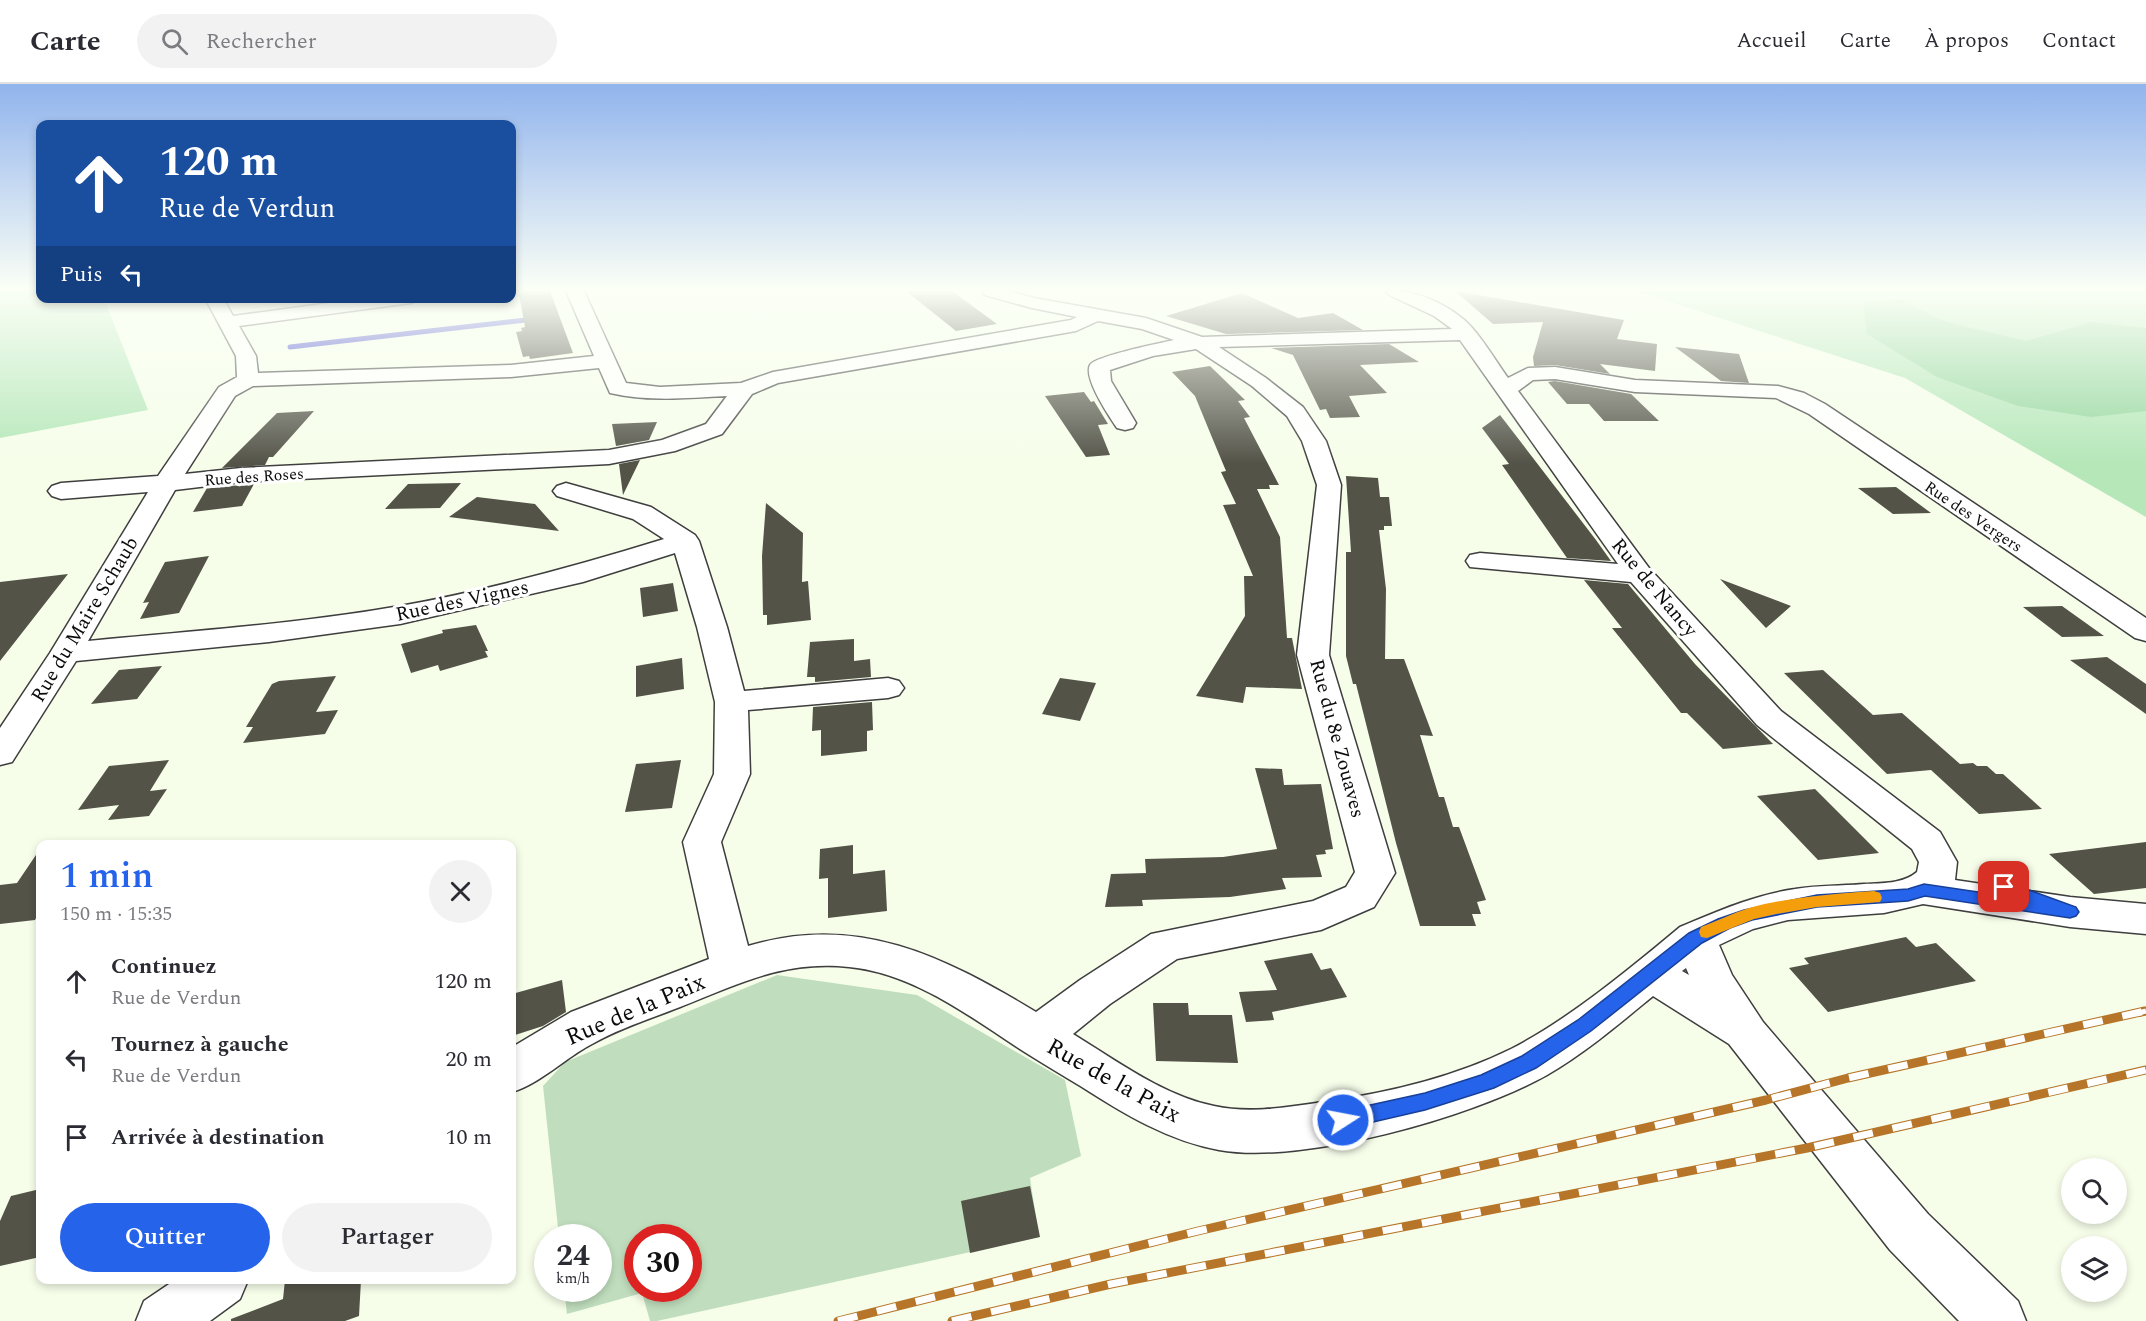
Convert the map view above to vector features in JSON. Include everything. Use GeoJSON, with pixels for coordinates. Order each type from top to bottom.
{"type":"FeatureCollection","features":[{"type":"Feature","properties":{"kind":"street"},"geometry":{"type":"LineString","coordinates":[[242,349],[246,356],[248,380],[511,370],[606,361]]}},
{"type":"Feature","properties":{"kind":"street"},"geometry":{"type":"LineString","coordinates":[[601,349],[618,388],[660,393],[744,388],[773,378],[944,349]]}},
{"type":"Feature","properties":{"kind":"street"},"geometry":{"type":"LineString","coordinates":[[1125,423],[1100,381],[1099,367],[1123,357],[1173,349]]}},
{"type":"Feature","properties":{"kind":"street","name":"Rue du 8e Zouaves"},"geometry":{"type":"LineString","coordinates":[[1037,1037],[1095,992],[1166,945],[1320,915],[1360,897],[1375,873],[1313,655],[1329,485],[1314,441],[1295,412],[1259,382],[1208,349]]}},
{"type":"Feature","properties":{"kind":"street","name":"Rue de Nancy"},"geometry":{"type":"LineString","coordinates":[[1476,349],[1639,574],[1769,718],[1914,829],[1936,853],[1932,877]]}},
{"type":"Feature","properties":{"kind":"street","name":"Rue des Vergers"},"geometry":{"type":"LineString","coordinates":[[1505,390],[1528,374],[1545,372],[1649,387],[1770,391],[1801,400],[2146,632]]}},
{"type":"Feature","properties":{"kind":"street","name":"Rue du Maire Schaub"},"geometry":{"type":"LineString","coordinates":[[0,754],[66,653],[166,483],[227,392],[248,380]]}},
{"type":"Feature","properties":{"kind":"street","name":"Rue des Roses"},"geometry":{"type":"LineString","coordinates":[[61,491],[166,483],[241,474],[609,458],[667,446],[714,429],[744,388]]}},
{"type":"Feature","properties":{"kind":"street","name":"Rue des Roses"},"geometry":{"type":"LineString","coordinates":[[448,466],[525,483]]}},
{"type":"Feature","properties":{"kind":"street"},"geometry":{"type":"LineString","coordinates":[[566,491],[642,513],[685,541],[712,627],[731,702],[732,774],[702,842],[732,968]]}},
{"type":"Feature","properties":{"kind":"street","name":"Rue des Vignes"},"geometry":{"type":"LineString","coordinates":[[66,653],[269,633],[400,615],[573,576],[685,541]]}},
{"type":"Feature","properties":{"kind":"street"},"geometry":{"type":"LineString","coordinates":[[1480,561],[1639,574]]}},
{"type":"Feature","properties":{"kind":"street"},"geometry":{"type":"LineString","coordinates":[[731,702],[888,688]]}},
{"type":"Feature","properties":{"kind":"street","name":"Rue de la Paix"},"geometry":{"type":"LineString","coordinates":[[516,1069],[542,1051],[586,1026],[732,968],[771,956],[811,949],[859,951],[890,959],[948,984],[1138,1098],[1180,1118],[1215,1129],[1258,1132],[1360,1117],[1425,1102],[1487,1082],[1529,1062],[1557,1045],[1695,938],[1724,923],[1776,908],[1817,901],[1908,895],[1932,877],[2070,912],[2146,919]]}},
{"type":"Feature","properties":{"kind":"street"},"geometry":{"type":"LineString","coordinates":[[1695,938],[1713,982],[1747,1035],[1909,1232],[1998,1321]]}},
{"type":"Feature","properties":{"kind":"street"},"geometry":{"type":"LineString","coordinates":[[1651,973],[1747,1035]]}},
{"type":"Feature","properties":{"kind":"street"},"geometry":{"type":"LineString","coordinates":[[164,1321],[215,1284]]}},
{"type":"Feature","properties":{"kind":"green space"},"geometry":{"type":"Polygon","coordinates":[[[0,349],[124,349],[148,410],[0,438],[0,349]]]}},
{"type":"Feature","properties":{"kind":"green space"},"geometry":{"type":"Polygon","coordinates":[[[1814,349],[2146,349],[2146,517],[1905,378],[1814,349]]]}},
{"type":"Feature","properties":{"kind":"green space"},"geometry":{"type":"Polygon","coordinates":[[[1891,349],[2146,349],[2146,411],[2091,417],[2018,406],[1937,377],[1891,349]]]}},
{"type":"Feature","properties":{"kind":"green space"},"geometry":{"type":"Polygon","coordinates":[[[777,975],[917,995],[1065,1080],[1081,1156],[1030,1178],[1039,1237],[650,1321],[645,1302],[702,1302],[702,1224],[624,1224],[624,1298],[612,1301],[612,1224],[558,1224],[543,1086],[565,1062],[777,975]]]}},
{"type":"Feature","properties":{"kind":"green space"},"geometry":{"type":"Polygon","coordinates":[[[566,1302],[610,1302],[567,1314],[566,1302]]]}},
{"type":"Feature","properties":{"kind":"building"},"geometry":{"type":"Polygon","coordinates":[[[521,349],[571,349],[573,353],[530,359],[529,356],[523,357],[521,349]]]}},
{"type":"Feature","properties":{"kind":"building"},"geometry":{"type":"Polygon","coordinates":[[[1273,349],[1397,349],[1419,362],[1360,365],[1387,393],[1349,396],[1360,417],[1330,418],[1326,409],[1320,410],[1293,355],[1273,349]]]}},
{"type":"Feature","properties":{"kind":"building"},"geometry":{"type":"Polygon","coordinates":[[[1535,349],[1657,349],[1655,371],[1600,364],[1610,374],[1555,365],[1534,366],[1535,349]]]}},
{"type":"Feature","properties":{"kind":"building"},"geometry":{"type":"Polygon","coordinates":[[[1677,349],[1739,354],[1749,383],[1721,381],[1677,349]]]}},
{"type":"Feature","properties":{"kind":"building"},"geometry":{"type":"Polygon","coordinates":[[[1210,366],[1245,400],[1238,401],[1250,417],[1244,418],[1279,485],[1269,485],[1270,489],[1257,489],[1280,537],[1287,638],[1292,638],[1302,689],[1246,687],[1243,703],[1196,696],[1245,616],[1244,576],[1253,576],[1223,505],[1236,504],[1221,472],[1226,471],[1195,396],[1172,372],[1210,366]]]}},
{"type":"Feature","properties":{"kind":"building"},"geometry":{"type":"Polygon","coordinates":[[[1555,381],[1631,394],[1659,421],[1604,421],[1589,404],[1567,404],[1548,382],[1555,381]]]}},
{"type":"Feature","properties":{"kind":"building"},"geometry":{"type":"Polygon","coordinates":[[[1084,392],[1091,402],[1094,401],[1108,424],[1098,425],[1110,455],[1086,457],[1045,396],[1084,392]]]}},
{"type":"Feature","properties":{"kind":"building"},"geometry":{"type":"Polygon","coordinates":[[[314,411],[273,457],[269,457],[265,465],[222,468],[277,413],[314,411]]]}},
{"type":"Feature","properties":{"kind":"building"},"geometry":{"type":"Polygon","coordinates":[[[1500,415],[1611,561],[1567,558],[1502,465],[1509,464],[1482,428],[1500,415]]]}},
{"type":"Feature","properties":{"kind":"building"},"geometry":{"type":"Polygon","coordinates":[[[657,422],[649,440],[616,446],[612,424],[657,422]]]}},
{"type":"Feature","properties":{"kind":"building"},"geometry":{"type":"Polygon","coordinates":[[[640,460],[623,495],[619,464],[640,460]]]}},
{"type":"Feature","properties":{"kind":"building"},"geometry":{"type":"Polygon","coordinates":[[[1346,476],[1378,478],[1380,497],[1389,497],[1392,526],[1384,526],[1384,530],[1379,530],[1386,589],[1385,659],[1404,659],[1433,736],[1420,735],[1439,797],[1444,797],[1453,827],[1459,827],[1486,900],[1477,902],[1481,914],[1472,914],[1476,926],[1420,926],[1396,843],[1356,684],[1353,684],[1346,656],[1346,552],[1351,552],[1346,476]]]}},
{"type":"Feature","properties":{"kind":"building"},"geometry":{"type":"Polygon","coordinates":[[[461,483],[440,508],[385,509],[408,484],[461,483]]]}},
{"type":"Feature","properties":{"kind":"building"},"geometry":{"type":"Polygon","coordinates":[[[254,484],[242,506],[193,512],[207,488],[254,484]]]}},
{"type":"Feature","properties":{"kind":"building"},"geometry":{"type":"Polygon","coordinates":[[[1896,487],[1931,513],[1893,514],[1858,488],[1896,487]]]}},
{"type":"Feature","properties":{"kind":"building"},"geometry":{"type":"Polygon","coordinates":[[[477,497],[535,504],[559,531],[449,517],[477,497]]]}},
{"type":"Feature","properties":{"kind":"building"},"geometry":{"type":"Polygon","coordinates":[[[766,503],[803,533],[802,582],[808,581],[811,620],[767,625],[767,615],[763,615],[762,556],[766,503]]]}},
{"type":"Feature","properties":{"kind":"building"},"geometry":{"type":"Polygon","coordinates":[[[209,556],[179,613],[140,619],[149,602],[143,603],[165,562],[209,556]]]}},
{"type":"Feature","properties":{"kind":"building"},"geometry":{"type":"Polygon","coordinates":[[[68,574],[0,661],[0,582],[68,574]]]}},
{"type":"Feature","properties":{"kind":"building"},"geometry":{"type":"Polygon","coordinates":[[[1720,579],[1791,606],[1766,628],[1720,579]]]}},
{"type":"Feature","properties":{"kind":"building"},"geometry":{"type":"Polygon","coordinates":[[[1584,580],[1628,584],[1695,664],[1773,744],[1723,749],[1687,713],[1681,713],[1612,628],[1622,628],[1584,580]]]}},
{"type":"Feature","properties":{"kind":"building"},"geometry":{"type":"Polygon","coordinates":[[[673,583],[678,611],[643,617],[640,588],[673,583]]]}},
{"type":"Feature","properties":{"kind":"building"},"geometry":{"type":"Polygon","coordinates":[[[2062,606],[2104,636],[2062,637],[2023,607],[2062,606]]]}},
{"type":"Feature","properties":{"kind":"building"},"geometry":{"type":"Polygon","coordinates":[[[476,625],[488,651],[485,651],[488,657],[440,671],[438,665],[411,673],[401,644],[443,633],[442,630],[476,625]]]}},
{"type":"Feature","properties":{"kind":"building"},"geometry":{"type":"Polygon","coordinates":[[[854,639],[854,661],[870,659],[871,677],[815,682],[815,677],[807,677],[810,642],[854,639]]]}},
{"type":"Feature","properties":{"kind":"building"},"geometry":{"type":"Polygon","coordinates":[[[2107,657],[2146,684],[2146,714],[2070,660],[2107,657]]]}},
{"type":"Feature","properties":{"kind":"building"},"geometry":{"type":"Polygon","coordinates":[[[682,658],[684,689],[636,697],[636,666],[682,658]]]}},
{"type":"Feature","properties":{"kind":"building"},"geometry":{"type":"Polygon","coordinates":[[[162,666],[137,699],[91,704],[119,670],[162,666]]]}},
{"type":"Feature","properties":{"kind":"building"},"geometry":{"type":"Polygon","coordinates":[[[1823,670],[1873,715],[1902,713],[1960,764],[1973,763],[1977,766],[1987,766],[1996,774],[2003,774],[2042,809],[1979,814],[1931,770],[1887,774],[1784,673],[1823,670]]]}},
{"type":"Feature","properties":{"kind":"building"},"geometry":{"type":"Polygon","coordinates":[[[336,676],[316,712],[338,710],[325,734],[243,743],[253,727],[246,727],[272,684],[279,681],[336,676]]]}},
{"type":"Feature","properties":{"kind":"building"},"geometry":{"type":"Polygon","coordinates":[[[1060,678],[1096,683],[1080,721],[1042,714],[1060,678]]]}},
{"type":"Feature","properties":{"kind":"building"},"geometry":{"type":"Polygon","coordinates":[[[872,702],[873,730],[867,731],[867,751],[821,756],[821,730],[812,731],[813,707],[872,702]]]}},
{"type":"Feature","properties":{"kind":"building"},"geometry":{"type":"Polygon","coordinates":[[[169,760],[150,791],[167,789],[149,816],[108,820],[119,805],[78,810],[109,766],[169,760]]]}},
{"type":"Feature","properties":{"kind":"building"},"geometry":{"type":"Polygon","coordinates":[[[681,760],[672,808],[625,812],[636,764],[681,760]]]}},
{"type":"Feature","properties":{"kind":"building"},"geometry":{"type":"Polygon","coordinates":[[[1255,768],[1282,769],[1284,785],[1321,784],[1333,849],[1325,850],[1326,854],[1316,855],[1322,877],[1282,878],[1286,889],[1230,897],[1142,900],[1143,906],[1105,907],[1111,874],[1146,873],[1145,859],[1223,857],[1277,849],[1255,768]]]}},
{"type":"Feature","properties":{"kind":"building"},"geometry":{"type":"Polygon","coordinates":[[[1815,789],[1879,853],[1818,860],[1757,796],[1815,789]]]}},
{"type":"Feature","properties":{"kind":"building"},"geometry":{"type":"Polygon","coordinates":[[[2146,842],[2146,888],[2094,894],[2049,854],[2146,842]]]}},
{"type":"Feature","properties":{"kind":"building"},"geometry":{"type":"Polygon","coordinates":[[[853,845],[853,874],[885,870],[887,911],[828,918],[828,878],[819,879],[820,849],[853,845]]]}},
{"type":"Feature","properties":{"kind":"building"},"geometry":{"type":"Polygon","coordinates":[[[36,855],[36,918],[0,924],[0,885],[17,883],[36,855]]]}},
{"type":"Feature","properties":{"kind":"building"},"geometry":{"type":"Polygon","coordinates":[[[1906,937],[1916,947],[1936,943],[1976,981],[1828,1012],[1789,968],[1809,964],[1804,958],[1906,937]]]}},
{"type":"Feature","properties":{"kind":"building"},"geometry":{"type":"Polygon","coordinates":[[[1312,953],[1321,970],[1331,968],[1347,997],[1272,1012],[1274,1020],[1246,1022],[1239,992],[1277,990],[1264,961],[1312,953]]]}},
{"type":"Feature","properties":{"kind":"building"},"geometry":{"type":"Polygon","coordinates":[[[562,980],[566,1012],[543,1026],[516,1035],[516,993],[562,980]]]}},
{"type":"Feature","properties":{"kind":"building"},"geometry":{"type":"Polygon","coordinates":[[[1153,1003],[1188,1003],[1189,1015],[1232,1015],[1238,1063],[1156,1061],[1153,1003]]]}},
{"type":"Feature","properties":{"kind":"building"},"geometry":{"type":"Polygon","coordinates":[[[1030,1186],[1040,1237],[970,1253],[961,1201],[1030,1186]]]}},
{"type":"Feature","properties":{"kind":"building"},"geometry":{"type":"Polygon","coordinates":[[[36,1190],[36,1258],[0,1266],[0,1221],[11,1196],[36,1190]]]}},
{"type":"Feature","properties":{"kind":"building"},"geometry":{"type":"Polygon","coordinates":[[[285,1284],[361,1284],[359,1316],[345,1321],[231,1321],[231,1319],[283,1299],[285,1284]]]}},
{"type":"Feature","properties":{"kind":"railway"},"geometry":{"type":"LineString","coordinates":[[838,1321],[1198,1231],[1766,1100],[1848,1078],[2145,1011]]}},
{"type":"Feature","properties":{"kind":"railway"},"geometry":{"type":"LineString","coordinates":[[2139,1013],[2146,1011]]}},
{"type":"Feature","properties":{"kind":"railway"},"geometry":{"type":"LineString","coordinates":[[952,1321],[1111,1284],[1807,1148],[2146,1070]]}},
{"type":"Feature","properties":{"kind":"slow traffic"},"geometry":{"type":"LineString","coordinates":[[1707,932],[1724,923],[1776,908],[1817,901],[1874,898]]}},
{"type":"Feature","properties":{"kind":"route"},"geometry":{"type":"LineString","coordinates":[[1343,1120],[1425,1102],[1487,1082],[1529,1062],[1557,1045],[1619,999],[1695,938],[1724,923],[1750,914],[1817,901],[1908,895],[1924,890],[2070,912],[2004,887]]}}]}
